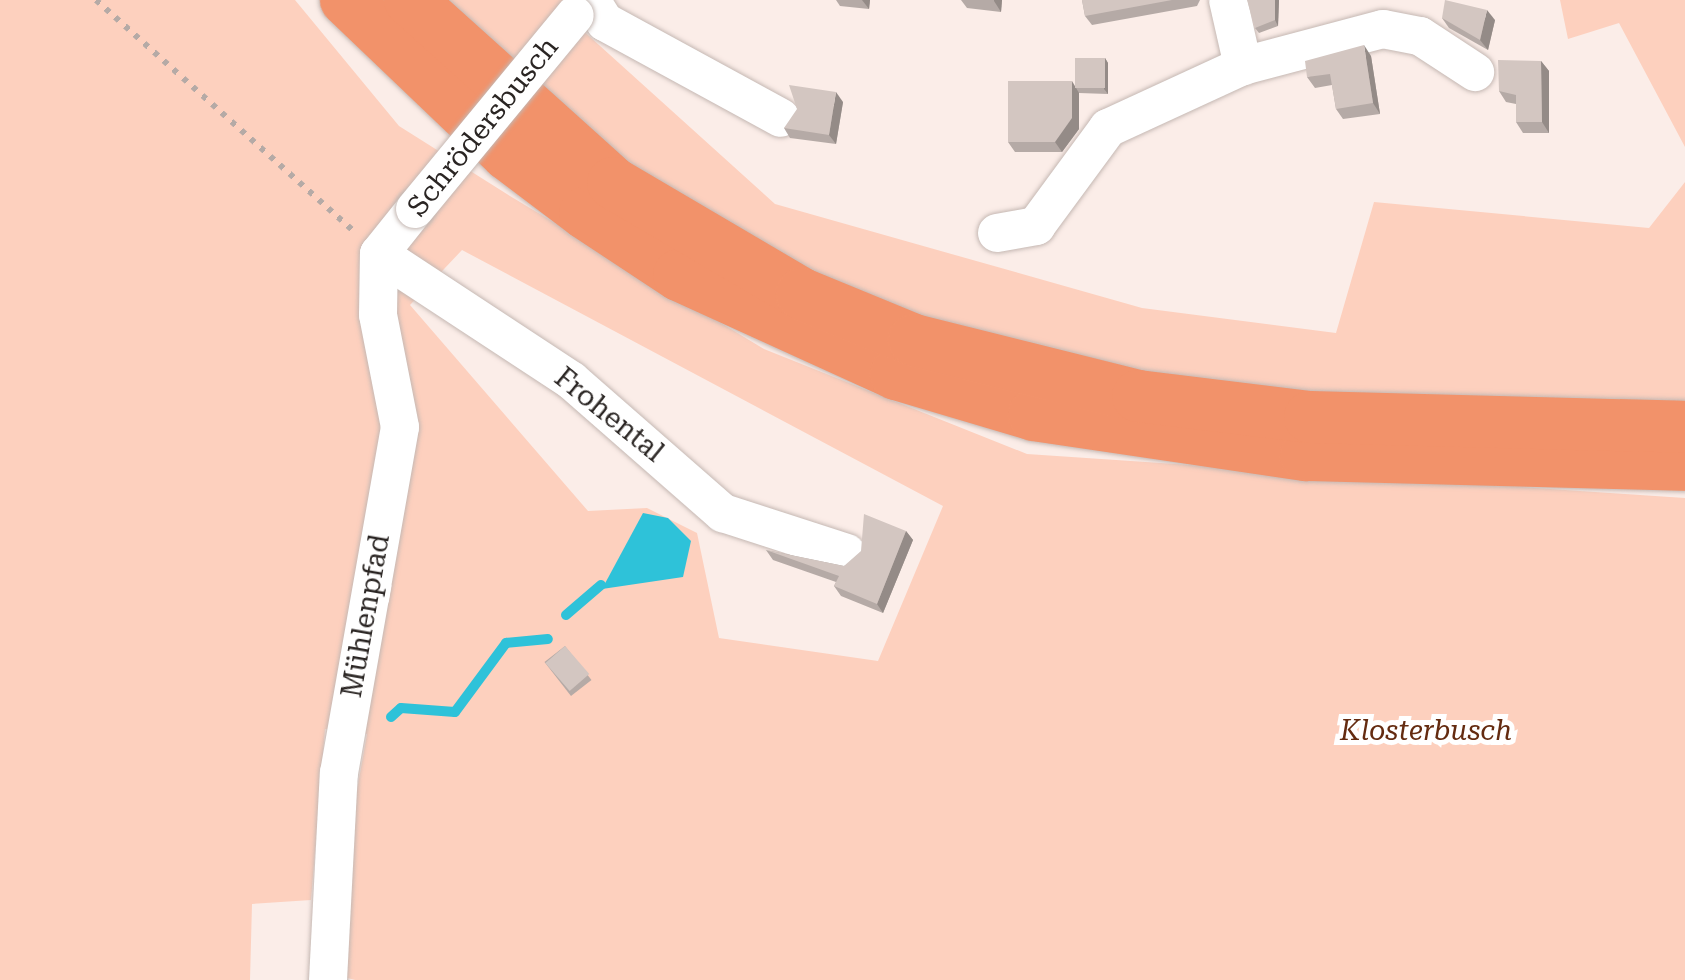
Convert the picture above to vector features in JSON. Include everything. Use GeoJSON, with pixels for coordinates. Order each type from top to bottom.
{"type":"FeatureCollection","features":[{"type":"Feature","properties":{"kind":"highway"},"geometry":{"type":"LineString","coordinates":[[346,0],[506,154],[585,214],[679,275],[896,374],[1034,415],[1306,455],[1685,465]]}},
{"type":"Feature","properties":{"kind":"highway"},"geometry":{"type":"LineString","coordinates":[[410,0],[612,183],[768,277],[914,340],[1138,396],[1310,418],[1685,428]]}},
{"type":"Feature","properties":{"kind":"street"},"geometry":{"type":"LineString","coordinates":[[1228,0],[1243,66]]}},
{"type":"Feature","properties":{"kind":"street","name":"Schrödersbusch"},"geometry":{"type":"LineString","coordinates":[[379,254],[585,5]]}},
{"type":"Feature","properties":{"kind":"street"},"geometry":{"type":"LineString","coordinates":[[585,5],[604,22],[781,118]]}},
{"type":"Feature","properties":{"kind":"street"},"geometry":{"type":"LineString","coordinates":[[997,233],[1036,226],[1108,128],[1243,66],[1384,29],[1420,36],[1476,72]]}},
{"type":"Feature","properties":{"kind":"street","name":"Frohental"},"geometry":{"type":"LineString","coordinates":[[379,254],[572,381],[723,513],[847,554]]}},
{"type":"Feature","properties":{"kind":"street","name":"Mühlenpfad"},"geometry":{"type":"LineString","coordinates":[[328,980],[340,773],[400,427],[378,315],[379,254]]}},
{"type":"Feature","properties":{"kind":"path"},"geometry":{"type":"LineString","coordinates":[[96,0],[379,254]]}},
{"type":"Feature","properties":{"kind":"green space","name":"Klosterbusch"},"geometry":{"type":"Polygon","coordinates":[[[0,0],[295,0],[399,126],[510,196],[764,349],[1027,454],[1685,498],[1685,980],[355,980],[344,977],[345,858],[367,734],[325,729],[311,900],[252,904],[250,980],[0,980],[0,0]],[[462,250],[410,305],[588,511],[647,508],[697,533],[719,638],[878,661],[943,506],[462,250]]]}},
{"type":"Feature","properties":{"kind":"green space"},"geometry":{"type":"Polygon","coordinates":[[[437,0],[567,0],[558,8],[775,204],[1142,308],[1336,333],[1374,202],[1649,228],[1685,182],[1685,400],[1622,407],[1244,388],[943,337],[702,223],[437,0]]]}},
{"type":"Feature","properties":{"kind":"green space"},"geometry":{"type":"Polygon","coordinates":[[[1560,0],[1685,0],[1685,147],[1619,23],[1568,39],[1560,0]]]}},
{"type":"Feature","properties":{"kind":"water"},"geometry":{"type":"Polygon","coordinates":[[[643,513],[668,518],[691,541],[683,577],[602,589],[643,513]]]}},
{"type":"Feature","properties":{"kind":"building"},"geometry":{"type":"Polygon","coordinates":[[[1082,0],[1172,0],[1085,16],[1082,0]]]}},
{"type":"Feature","properties":{"kind":"building"},"geometry":{"type":"Polygon","coordinates":[[[1247,0],[1275,0],[1275,20],[1255,28],[1247,0]]]}},
{"type":"Feature","properties":{"kind":"building"},"geometry":{"type":"Polygon","coordinates":[[[1445,0],[1487,10],[1480,40],[1442,18],[1445,0]]]}},
{"type":"Feature","properties":{"kind":"building"},"geometry":{"type":"Polygon","coordinates":[[[1364,45],[1373,103],[1336,109],[1330,74],[1307,77],[1305,61],[1364,45]]]}},
{"type":"Feature","properties":{"kind":"building"},"geometry":{"type":"Polygon","coordinates":[[[1075,58],[1105,58],[1105,88],[1075,88],[1075,58]]]}},
{"type":"Feature","properties":{"kind":"building"},"geometry":{"type":"Polygon","coordinates":[[[1498,60],[1541,61],[1542,122],[1516,122],[1516,95],[1499,91],[1498,60]]]}},
{"type":"Feature","properties":{"kind":"building"},"geometry":{"type":"Polygon","coordinates":[[[1008,81],[1072,81],[1072,118],[1055,142],[1008,142],[1008,81]]]}},
{"type":"Feature","properties":{"kind":"building"},"geometry":{"type":"Polygon","coordinates":[[[789,85],[836,92],[829,135],[784,128],[797,109],[789,85]]]}},
{"type":"Feature","properties":{"kind":"building"},"geometry":{"type":"Polygon","coordinates":[[[864,514],[906,531],[877,604],[834,586],[839,576],[766,550],[844,566],[861,551],[864,514]]]}},
{"type":"Feature","properties":{"kind":"building"},"geometry":{"type":"Polygon","coordinates":[[[565,646],[589,674],[570,691],[545,663],[565,646]]]}},
{"type":"Feature","properties":{"kind":"waterway"},"geometry":{"type":"LineString","coordinates":[[566,615],[601,585]]}},
{"type":"Feature","properties":{"kind":"waterway"},"geometry":{"type":"LineString","coordinates":[[391,717],[401,708],[455,712],[506,643],[548,639]]}}]}
